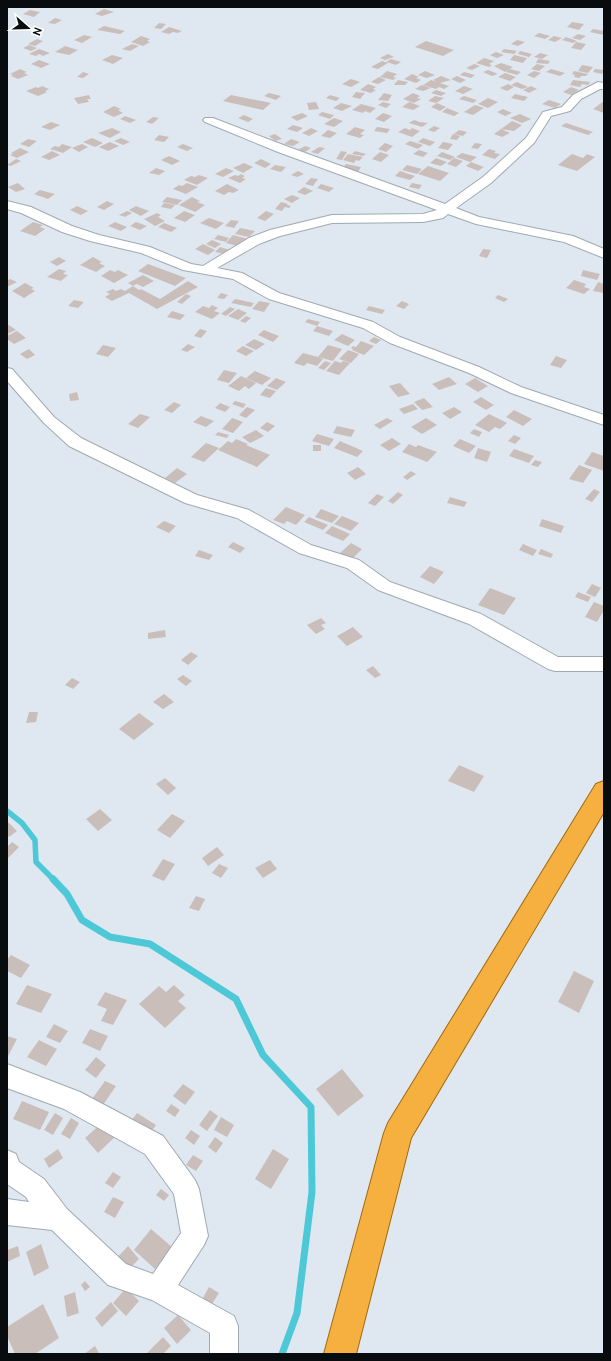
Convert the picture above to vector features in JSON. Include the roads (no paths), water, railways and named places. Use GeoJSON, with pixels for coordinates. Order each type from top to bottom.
{"type":"FeatureCollection","features":[{"type":"Feature","properties":{"kind":"highway"},"geometry":{"type":"LineString","coordinates":[[340,1354],[398,1133],[604,791]]}},
{"type":"Feature","properties":{"kind":"street"},"geometry":{"type":"LineString","coordinates":[[206,270],[254,241],[275,233],[332,219],[423,218],[438,215],[487,180],[530,140],[547,114],[566,109],[577,97],[598,85],[604,86]]}},
{"type":"Feature","properties":{"kind":"street"},"geometry":{"type":"LineString","coordinates":[[209,120],[282,149],[476,220],[568,239],[604,254]]}},
{"type":"Feature","properties":{"kind":"street"},"geometry":{"type":"LineString","coordinates":[[7,205],[26,210],[48,221],[95,238],[145,250],[188,267],[237,276],[274,296],[368,325],[395,340],[474,370],[516,390],[604,420]]}},
{"type":"Feature","properties":{"kind":"street"},"geometry":{"type":"LineString","coordinates":[[7,372],[49,420],[75,442],[191,499],[242,514],[305,549],[353,564],[384,586],[475,619],[555,664],[604,664]]}},
{"type":"Feature","properties":{"kind":"street"},"geometry":{"type":"LineString","coordinates":[[7,1076],[71,1100],[154,1145],[186,1189],[195,1236],[159,1289]]}},
{"type":"Feature","properties":{"kind":"street"},"geometry":{"type":"LineString","coordinates":[[7,1163],[9,1170],[35,1188],[58,1218],[118,1275],[159,1289],[224,1326],[224,1354]]}},
{"type":"Feature","properties":{"kind":"street"},"geometry":{"type":"LineString","coordinates":[[7,1212],[58,1218]]}},
{"type":"Feature","properties":{"kind":"waterway"},"geometry":{"type":"LineString","coordinates":[[7,811],[22,823],[35,840],[36,862],[53,879]]}},
{"type":"Feature","properties":{"kind":"waterway"},"geometry":{"type":"LineString","coordinates":[[53,879],[67,894],[82,920],[110,937],[150,944],[236,999],[263,1055],[311,1107],[312,1192],[297,1313],[282,1354]]}}]}
